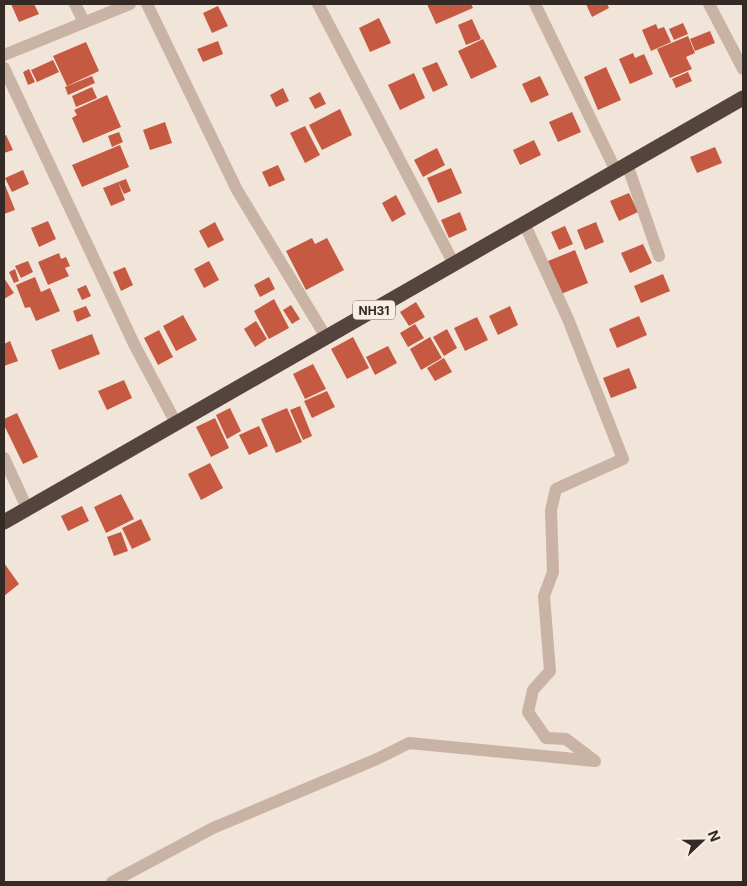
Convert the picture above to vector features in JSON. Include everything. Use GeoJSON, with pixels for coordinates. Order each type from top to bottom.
{"type":"FeatureCollection","features":[{"type":"Feature","properties":{"kind":"highway","name":"NH31"},"geometry":{"type":"LineString","coordinates":[[4,522],[743,98]]}},
{"type":"Feature","properties":{"kind":"street"},"geometry":{"type":"LineString","coordinates":[[75,4],[84,22]]}},
{"type":"Feature","properties":{"kind":"street"},"geometry":{"type":"LineString","coordinates":[[4,55],[130,4]]}},
{"type":"Feature","properties":{"kind":"street"},"geometry":{"type":"LineString","coordinates":[[147,4],[237,190],[326,337]]}},
{"type":"Feature","properties":{"kind":"street"},"geometry":{"type":"LineString","coordinates":[[318,4],[454,264]]}},
{"type":"Feature","properties":{"kind":"street"},"geometry":{"type":"LineString","coordinates":[[535,4],[621,168],[659,256]]}},
{"type":"Feature","properties":{"kind":"street"},"geometry":{"type":"LineString","coordinates":[[709,4],[743,69]]}},
{"type":"Feature","properties":{"kind":"street"},"geometry":{"type":"LineString","coordinates":[[4,68],[134,346],[176,423]]}},
{"type":"Feature","properties":{"kind":"street"},"geometry":{"type":"LineString","coordinates":[[112,882],[212,828],[377,759],[409,743],[595,761],[566,739],[546,738],[528,712],[533,690],[550,671],[544,596],[553,572],[551,510],[556,489],[624,459],[568,319],[524,223]]}},
{"type":"Feature","properties":{"kind":"street"},"geometry":{"type":"LineString","coordinates":[[4,458],[28,508]]}},
{"type":"Feature","properties":{"kind":"building"},"geometry":{"type":"Polygon","coordinates":[[[11,4],[34,4],[39,14],[19,22],[11,4]]]}},
{"type":"Feature","properties":{"kind":"building"},"geometry":{"type":"Polygon","coordinates":[[[427,4],[471,4],[473,8],[436,24],[427,4]]]}},
{"type":"Feature","properties":{"kind":"building"},"geometry":{"type":"Polygon","coordinates":[[[586,4],[607,4],[609,8],[592,17],[586,4]]]}},
{"type":"Feature","properties":{"kind":"building"},"geometry":{"type":"Polygon","coordinates":[[[218,6],[228,26],[212,33],[203,13],[218,6]]]}},
{"type":"Feature","properties":{"kind":"building"},"geometry":{"type":"Polygon","coordinates":[[[379,18],[391,43],[370,52],[359,28],[379,18]]]}},
{"type":"Feature","properties":{"kind":"building"},"geometry":{"type":"Polygon","coordinates":[[[472,19],[481,39],[466,45],[458,25],[472,19]]]}},
{"type":"Feature","properties":{"kind":"building"},"geometry":{"type":"Polygon","coordinates":[[[683,23],[688,34],[674,40],[669,29],[683,23]]]}},
{"type":"Feature","properties":{"kind":"building"},"geometry":{"type":"Polygon","coordinates":[[[656,24],[658,29],[664,27],[671,42],[651,51],[642,30],[656,24]]]}},
{"type":"Feature","properties":{"kind":"building"},"geometry":{"type":"Polygon","coordinates":[[[710,31],[715,43],[695,51],[690,39],[710,31]]]}},
{"type":"Feature","properties":{"kind":"building"},"geometry":{"type":"Polygon","coordinates":[[[688,36],[695,53],[686,57],[692,69],[670,78],[657,49],[688,36]]]}},
{"type":"Feature","properties":{"kind":"building"},"geometry":{"type":"Polygon","coordinates":[[[483,39],[497,67],[471,79],[458,51],[483,39]]]}},
{"type":"Feature","properties":{"kind":"building"},"geometry":{"type":"Polygon","coordinates":[[[218,41],[223,54],[203,62],[197,49],[218,41]]]}},
{"type":"Feature","properties":{"kind":"building"},"geometry":{"type":"Polygon","coordinates":[[[86,42],[99,71],[67,86],[53,56],[86,42]]]}},
{"type":"Feature","properties":{"kind":"building"},"geometry":{"type":"Polygon","coordinates":[[[633,53],[635,58],[644,54],[653,74],[630,84],[619,59],[633,53]]]}},
{"type":"Feature","properties":{"kind":"building"},"geometry":{"type":"Polygon","coordinates":[[[53,60],[59,72],[37,82],[31,70],[53,60]]]}},
{"type":"Feature","properties":{"kind":"building"},"geometry":{"type":"Polygon","coordinates":[[[437,62],[448,85],[433,92],[422,68],[437,62]]]}},
{"type":"Feature","properties":{"kind":"building"},"geometry":{"type":"Polygon","coordinates":[[[606,67],[621,100],[598,110],[584,77],[606,67]]]}},
{"type":"Feature","properties":{"kind":"building"},"geometry":{"type":"Polygon","coordinates":[[[29,69],[35,82],[28,85],[23,72],[29,69]]]}},
{"type":"Feature","properties":{"kind":"building"},"geometry":{"type":"Polygon","coordinates":[[[688,72],[692,81],[676,88],[672,79],[688,72]]]}},
{"type":"Feature","properties":{"kind":"building"},"geometry":{"type":"Polygon","coordinates":[[[414,73],[425,98],[400,110],[388,85],[414,73]]]}},
{"type":"Feature","properties":{"kind":"building"},"geometry":{"type":"Polygon","coordinates":[[[92,76],[95,83],[68,95],[65,87],[92,76]]]}},
{"type":"Feature","properties":{"kind":"building"},"geometry":{"type":"Polygon","coordinates":[[[540,76],[549,95],[531,103],[522,84],[540,76]]]}},
{"type":"Feature","properties":{"kind":"building"},"geometry":{"type":"Polygon","coordinates":[[[92,87],[97,98],[76,107],[72,96],[92,87]]]}},
{"type":"Feature","properties":{"kind":"building"},"geometry":{"type":"Polygon","coordinates":[[[283,88],[289,101],[276,107],[270,95],[283,88]]]}},
{"type":"Feature","properties":{"kind":"building"},"geometry":{"type":"Polygon","coordinates":[[[320,92],[326,104],[315,109],[309,98],[320,92]]]}},
{"type":"Feature","properties":{"kind":"building"},"geometry":{"type":"Polygon","coordinates":[[[107,95],[121,127],[83,143],[72,118],[77,115],[74,110],[107,95]]]}},
{"type":"Feature","properties":{"kind":"building"},"geometry":{"type":"Polygon","coordinates":[[[340,109],[352,135],[322,150],[309,125],[340,109]]]}},
{"type":"Feature","properties":{"kind":"building"},"geometry":{"type":"Polygon","coordinates":[[[572,112],[581,132],[558,142],[549,122],[572,112]]]}},
{"type":"Feature","properties":{"kind":"building"},"geometry":{"type":"Polygon","coordinates":[[[165,122],[172,143],[150,150],[143,130],[165,122]]]}},
{"type":"Feature","properties":{"kind":"building"},"geometry":{"type":"Polygon","coordinates":[[[305,126],[320,155],[305,163],[290,133],[305,126]]]}},
{"type":"Feature","properties":{"kind":"building"},"geometry":{"type":"Polygon","coordinates":[[[119,132],[123,142],[112,147],[108,136],[119,132]]]}},
{"type":"Feature","properties":{"kind":"building"},"geometry":{"type":"Polygon","coordinates":[[[6,135],[13,150],[4,153],[4,136],[6,135]]]}},
{"type":"Feature","properties":{"kind":"building"},"geometry":{"type":"Polygon","coordinates":[[[534,140],[541,155],[520,165],[513,150],[534,140]]]}},
{"type":"Feature","properties":{"kind":"building"},"geometry":{"type":"Polygon","coordinates":[[[120,145],[129,167],[82,187],[72,165],[120,145]]]}},
{"type":"Feature","properties":{"kind":"building"},"geometry":{"type":"Polygon","coordinates":[[[715,147],[722,163],[697,173],[690,157],[715,147]]]}},
{"type":"Feature","properties":{"kind":"building"},"geometry":{"type":"Polygon","coordinates":[[[437,148],[445,165],[423,177],[414,160],[437,148]]]}},
{"type":"Feature","properties":{"kind":"building"},"geometry":{"type":"Polygon","coordinates":[[[278,165],[285,180],[269,187],[262,172],[278,165]]]}},
{"type":"Feature","properties":{"kind":"building"},"geometry":{"type":"Polygon","coordinates":[[[451,168],[462,193],[438,203],[427,178],[451,168]]]}},
{"type":"Feature","properties":{"kind":"building"},"geometry":{"type":"Polygon","coordinates":[[[23,170],[29,184],[12,192],[5,178],[23,170]]]}},
{"type":"Feature","properties":{"kind":"building"},"geometry":{"type":"Polygon","coordinates":[[[126,179],[131,191],[124,194],[118,182],[126,179]]]}},
{"type":"Feature","properties":{"kind":"building"},"geometry":{"type":"Polygon","coordinates":[[[118,182],[125,200],[111,206],[103,188],[118,182]]]}},
{"type":"Feature","properties":{"kind":"building"},"geometry":{"type":"Polygon","coordinates":[[[4,186],[15,210],[4,214],[4,186]]]}},
{"type":"Feature","properties":{"kind":"building"},"geometry":{"type":"Polygon","coordinates":[[[629,193],[638,212],[619,221],[610,201],[629,193]]]}},
{"type":"Feature","properties":{"kind":"building"},"geometry":{"type":"Polygon","coordinates":[[[396,195],[406,214],[392,222],[382,203],[396,195]]]}},
{"type":"Feature","properties":{"kind":"building"},"geometry":{"type":"Polygon","coordinates":[[[460,212],[467,230],[449,238],[441,220],[460,212]]]}},
{"type":"Feature","properties":{"kind":"building"},"geometry":{"type":"Polygon","coordinates":[[[48,221],[56,239],[39,247],[31,228],[48,221]]]}},
{"type":"Feature","properties":{"kind":"building"},"geometry":{"type":"Polygon","coordinates":[[[215,222],[224,240],[208,248],[199,231],[215,222]]]}},
{"type":"Feature","properties":{"kind":"building"},"geometry":{"type":"Polygon","coordinates":[[[596,222],[604,242],[585,250],[577,230],[596,222]]]}},
{"type":"Feature","properties":{"kind":"building"},"geometry":{"type":"Polygon","coordinates":[[[565,226],[573,244],[559,250],[551,232],[565,226]]]}},
{"type":"Feature","properties":{"kind":"building"},"geometry":{"type":"Polygon","coordinates":[[[312,238],[315,244],[327,238],[344,270],[306,290],[286,251],[312,238]]]}},
{"type":"Feature","properties":{"kind":"building"},"geometry":{"type":"Polygon","coordinates":[[[643,244],[652,263],[630,273],[621,253],[643,244]]]}},
{"type":"Feature","properties":{"kind":"building"},"geometry":{"type":"Polygon","coordinates":[[[575,250],[588,283],[561,294],[548,261],[575,250]]]}},
{"type":"Feature","properties":{"kind":"building"},"geometry":{"type":"Polygon","coordinates":[[[59,253],[61,259],[66,257],[70,266],[65,268],[69,276],[48,285],[38,262],[59,253]]]}},
{"type":"Feature","properties":{"kind":"building"},"geometry":{"type":"Polygon","coordinates":[[[28,261],[33,272],[21,278],[15,266],[28,261]]]}},
{"type":"Feature","properties":{"kind":"building"},"geometry":{"type":"Polygon","coordinates":[[[209,261],[219,280],[204,288],[194,269],[209,261]]]}},
{"type":"Feature","properties":{"kind":"building"},"geometry":{"type":"Polygon","coordinates":[[[125,267],[133,285],[121,291],[113,272],[125,267]]]}},
{"type":"Feature","properties":{"kind":"building"},"geometry":{"type":"Polygon","coordinates":[[[15,269],[19,281],[14,283],[9,272],[15,269]]]}},
{"type":"Feature","properties":{"kind":"building"},"geometry":{"type":"Polygon","coordinates":[[[663,274],[670,291],[641,303],[634,286],[663,274]]]}},
{"type":"Feature","properties":{"kind":"building"},"geometry":{"type":"Polygon","coordinates":[[[35,277],[41,292],[50,288],[60,311],[36,321],[30,307],[25,308],[16,285],[35,277]]]}},
{"type":"Feature","properties":{"kind":"building"},"geometry":{"type":"Polygon","coordinates":[[[269,277],[275,289],[260,297],[254,285],[269,277]]]}},
{"type":"Feature","properties":{"kind":"building"},"geometry":{"type":"Polygon","coordinates":[[[4,278],[14,293],[4,299],[4,278]]]}},
{"type":"Feature","properties":{"kind":"building"},"geometry":{"type":"Polygon","coordinates":[[[86,285],[91,296],[82,300],[77,289],[86,285]]]}},
{"type":"Feature","properties":{"kind":"building"},"geometry":{"type":"Polygon","coordinates":[[[274,299],[289,328],[269,339],[254,311],[274,299]]]}},
{"type":"Feature","properties":{"kind":"building"},"geometry":{"type":"Polygon","coordinates":[[[416,302],[425,317],[409,326],[400,312],[416,302]]]}},
{"type":"Feature","properties":{"kind":"building"},"geometry":{"type":"Polygon","coordinates":[[[291,305],[300,319],[292,324],[283,310],[291,305]]]}},
{"type":"Feature","properties":{"kind":"building"},"geometry":{"type":"Polygon","coordinates":[[[86,306],[91,316],[77,322],[73,311],[86,306]]]}},
{"type":"Feature","properties":{"kind":"building"},"geometry":{"type":"Polygon","coordinates":[[[510,306],[518,325],[498,335],[489,316],[510,306]]]}},
{"type":"Feature","properties":{"kind":"building"},"geometry":{"type":"Polygon","coordinates":[[[183,315],[197,340],[176,351],[163,326],[183,315]]]}},
{"type":"Feature","properties":{"kind":"building"},"geometry":{"type":"Polygon","coordinates":[[[639,316],[647,335],[617,348],[609,329],[639,316]]]}},
{"type":"Feature","properties":{"kind":"building"},"geometry":{"type":"Polygon","coordinates":[[[477,317],[488,340],[465,351],[454,328],[477,317]]]}},
{"type":"Feature","properties":{"kind":"building"},"geometry":{"type":"Polygon","coordinates":[[[256,321],[267,339],[255,347],[244,329],[256,321]]]}},
{"type":"Feature","properties":{"kind":"building"},"geometry":{"type":"Polygon","coordinates":[[[415,324],[424,338],[408,347],[400,333],[415,324]]]}},
{"type":"Feature","properties":{"kind":"building"},"geometry":{"type":"Polygon","coordinates":[[[447,329],[457,348],[444,356],[433,337],[447,329]]]}},
{"type":"Feature","properties":{"kind":"building"},"geometry":{"type":"Polygon","coordinates":[[[159,330],[173,357],[158,365],[144,338],[159,330]]]}},
{"type":"Feature","properties":{"kind":"building"},"geometry":{"type":"Polygon","coordinates":[[[92,334],[100,354],[59,370],[51,350],[92,334]]]}},
{"type":"Feature","properties":{"kind":"building"},"geometry":{"type":"Polygon","coordinates":[[[353,337],[369,368],[347,379],[331,349],[353,337]]]}},
{"type":"Feature","properties":{"kind":"building"},"geometry":{"type":"Polygon","coordinates":[[[430,337],[442,358],[421,370],[410,349],[430,337]]]}},
{"type":"Feature","properties":{"kind":"building"},"geometry":{"type":"Polygon","coordinates":[[[10,341],[18,361],[4,366],[4,344],[10,341]]]}},
{"type":"Feature","properties":{"kind":"building"},"geometry":{"type":"Polygon","coordinates":[[[388,346],[397,363],[375,375],[366,357],[388,346]]]}},
{"type":"Feature","properties":{"kind":"building"},"geometry":{"type":"Polygon","coordinates":[[[444,358],[452,372],[435,381],[427,368],[444,358]]]}},
{"type":"Feature","properties":{"kind":"building"},"geometry":{"type":"Polygon","coordinates":[[[313,364],[326,389],[305,399],[293,374],[313,364]]]}},
{"type":"Feature","properties":{"kind":"building"},"geometry":{"type":"Polygon","coordinates":[[[629,368],[637,388],[611,398],[603,378],[629,368]]]}},
{"type":"Feature","properties":{"kind":"building"},"geometry":{"type":"Polygon","coordinates":[[[124,380],[132,398],[107,410],[98,391],[124,380]]]}},
{"type":"Feature","properties":{"kind":"building"},"geometry":{"type":"Polygon","coordinates":[[[327,391],[335,407],[312,418],[304,401],[327,391]]]}},
{"type":"Feature","properties":{"kind":"building"},"geometry":{"type":"Polygon","coordinates":[[[300,406],[312,436],[303,440],[290,410],[300,406]]]}},
{"type":"Feature","properties":{"kind":"building"},"geometry":{"type":"Polygon","coordinates":[[[230,408],[241,431],[227,439],[216,415],[230,408]]]}},
{"type":"Feature","properties":{"kind":"building"},"geometry":{"type":"Polygon","coordinates":[[[287,408],[302,442],[276,453],[261,419],[287,408]]]}},
{"type":"Feature","properties":{"kind":"building"},"geometry":{"type":"Polygon","coordinates":[[[17,413],[38,457],[23,464],[4,425],[4,419],[17,413]]]}},
{"type":"Feature","properties":{"kind":"building"},"geometry":{"type":"Polygon","coordinates":[[[215,418],[229,448],[211,457],[196,427],[215,418]]]}},
{"type":"Feature","properties":{"kind":"building"},"geometry":{"type":"Polygon","coordinates":[[[259,426],[268,446],[249,455],[239,435],[259,426]]]}},
{"type":"Feature","properties":{"kind":"building"},"geometry":{"type":"Polygon","coordinates":[[[210,463],[223,488],[201,500],[188,474],[210,463]]]}},
{"type":"Feature","properties":{"kind":"building"},"geometry":{"type":"Polygon","coordinates":[[[121,494],[134,519],[106,533],[94,507],[121,494]]]}},
{"type":"Feature","properties":{"kind":"building"},"geometry":{"type":"Polygon","coordinates":[[[82,506],[89,521],[68,531],[61,516],[82,506]]]}},
{"type":"Feature","properties":{"kind":"building"},"geometry":{"type":"Polygon","coordinates":[[[141,519],[151,540],[132,549],[122,528],[141,519]]]}},
{"type":"Feature","properties":{"kind":"building"},"geometry":{"type":"Polygon","coordinates":[[[121,532],[128,551],[114,556],[107,537],[121,532]]]}},
{"type":"Feature","properties":{"kind":"building"},"geometry":{"type":"Polygon","coordinates":[[[4,563],[19,584],[4,596],[4,563]]]}}]}
